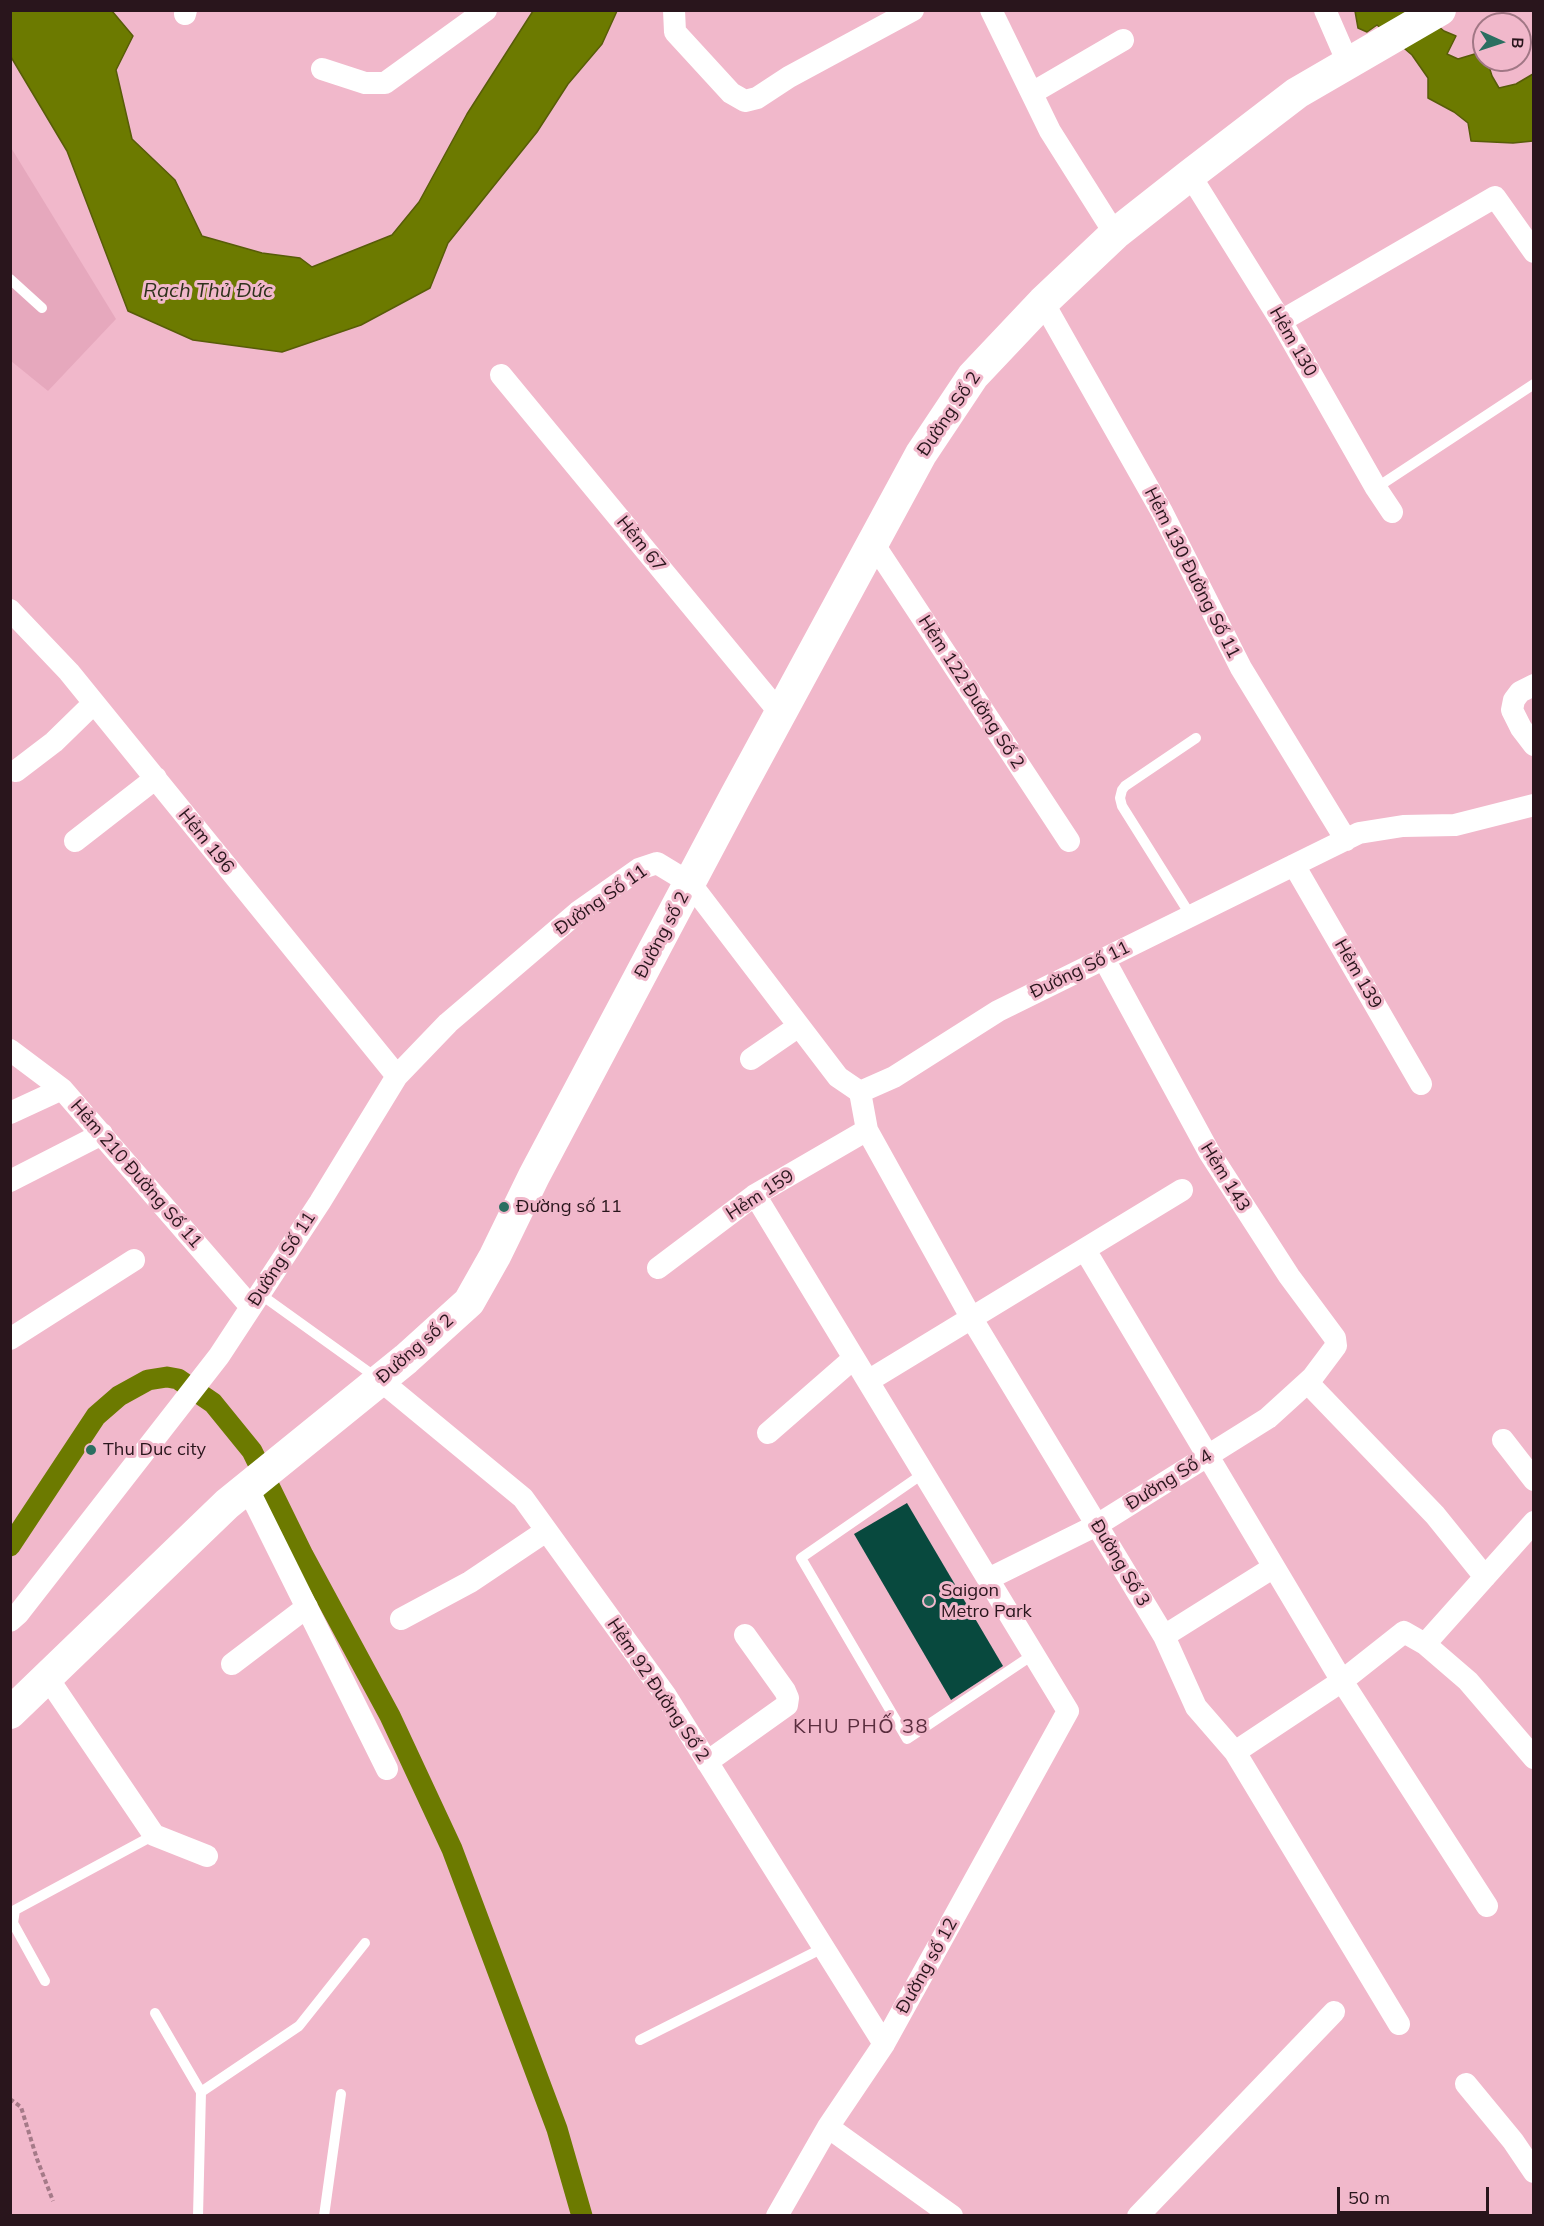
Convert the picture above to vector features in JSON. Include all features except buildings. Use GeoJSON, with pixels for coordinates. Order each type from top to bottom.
{"type":"FeatureCollection","features":[{"type":"Feature","properties":{"kind":"street"},"geometry":{"type":"LineString","coordinates":[[322,69],[365,83],[385,83],[486,10]]}},
{"type":"Feature","properties":{"kind":"street"},"geometry":{"type":"LineString","coordinates":[[674,10],[675,32],[731,93],[745,101],[757,98],[880,18],[913,10]]}},
{"type":"Feature","properties":{"kind":"street"},"geometry":{"type":"LineString","coordinates":[[1324,10],[1348,63]]}},
{"type":"Feature","properties":{"kind":"street","name":"Đường Số 2"},"geometry":{"type":"LineString","coordinates":[[690,883],[921,454],[973,376],[1043,302],[1115,234],[1190,175],[1298,93],[1440,10]]}},
{"type":"Feature","properties":{"kind":"street"},"geometry":{"type":"LineString","coordinates":[[997,12],[1050,131],[1115,234]]}},
{"type":"Feature","properties":{"kind":"street"},"geometry":{"type":"LineString","coordinates":[[1032,93],[1123,40]]}},
{"type":"Feature","properties":{"kind":"street","name":"Hẻm 130"},"geometry":{"type":"LineString","coordinates":[[1190,175],[1281,321],[1392,512]]}},
{"type":"Feature","properties":{"kind":"street"},"geometry":{"type":"LineString","coordinates":[[1281,321],[1495,197],[1533,252]]}},
{"type":"Feature","properties":{"kind":"street","name":"Hẻm 130 Đường Số 11"},"geometry":{"type":"LineString","coordinates":[[1043,302],[1162,512],[1241,668],[1346,840]]}},
{"type":"Feature","properties":{"kind":"street","name":"Hẻm 67"},"geometry":{"type":"LineString","coordinates":[[501,375],[780,713]]}},
{"type":"Feature","properties":{"kind":"street","name":"Hẻm 122 Đường Số 2"},"geometry":{"type":"LineString","coordinates":[[873,543],[1069,841]]}},
{"type":"Feature","properties":{"kind":"street","name":"Hẻm 196"},"geometry":{"type":"LineString","coordinates":[[10,610],[69,672],[397,1076]]}},
{"type":"Feature","properties":{"kind":"street"},"geometry":{"type":"LineString","coordinates":[[1533,685],[1520,692],[1514,700],[1512,710],[1533,745]]}},
{"type":"Feature","properties":{"kind":"street"},"geometry":{"type":"LineString","coordinates":[[16,771],[54,742],[94,703]]}},
{"type":"Feature","properties":{"kind":"street"},"geometry":{"type":"LineString","coordinates":[[75,841],[156,778]]}},
{"type":"Feature","properties":{"kind":"street","name":"Đường Số 11"},"geometry":{"type":"LineString","coordinates":[[13,1615],[212,1365],[320,1202],[397,1076],[448,1023],[578,912],[639,869],[657,863],[690,883],[838,1077],[860,1092],[894,1077],[998,1011],[1359,833],[1403,826],[1455,825],[1533,805]]}},
{"type":"Feature","properties":{"kind":"street","name":"Hẻm 139"},"geometry":{"type":"LineString","coordinates":[[1294,865],[1421,1084]]}},
{"type":"Feature","properties":{"kind":"street","name":"Đường số 2"},"geometry":{"type":"LineString","coordinates":[[10,1713],[227,1504],[380,1380],[469,1302],[690,883]]}},
{"type":"Feature","properties":{"kind":"street","name":"Hẻm 143"},"geometry":{"type":"LineString","coordinates":[[1104,959],[1209,1152],[1289,1276],[1335,1338],[1334,1350],[1308,1383]]}},
{"type":"Feature","properties":{"kind":"street"},"geometry":{"type":"LineString","coordinates":[[751,1059],[799,1026]]}},
{"type":"Feature","properties":{"kind":"street","name":"Hẻm 210 Đường Số 11"},"geometry":{"type":"LineString","coordinates":[[10,1050],[62,1089],[256,1300]]}},
{"type":"Feature","properties":{"kind":"street"},"geometry":{"type":"LineString","coordinates":[[10,1113],[62,1089]]}},
{"type":"Feature","properties":{"kind":"street","name":"Đường Số 3"},"geometry":{"type":"LineString","coordinates":[[860,1092],[867,1130],[972,1319],[1164,1636],[1196,1707],[1235,1752],[1399,2024]]}},
{"type":"Feature","properties":{"kind":"street","name":"Hẻm 159"},"geometry":{"type":"LineString","coordinates":[[658,1268],[755,1195],[867,1130]]}},
{"type":"Feature","properties":{"kind":"street"},"geometry":{"type":"LineString","coordinates":[[10,1181],[102,1134]]}},
{"type":"Feature","properties":{"kind":"street"},"geometry":{"type":"LineString","coordinates":[[868,1382],[1182,1190]]}},
{"type":"Feature","properties":{"kind":"street"},"geometry":{"type":"LineString","coordinates":[[755,1195],[1034,1654]]}},
{"type":"Feature","properties":{"kind":"street"},"geometry":{"type":"LineString","coordinates":[[1085,1250],[1342,1682],[1487,1906]]}},
{"type":"Feature","properties":{"kind":"street"},"geometry":{"type":"LineString","coordinates":[[10,1338],[134,1260]]}},
{"type":"Feature","properties":{"kind":"street"},"geometry":{"type":"LineString","coordinates":[[768,1433],[855,1358]]}},
{"type":"Feature","properties":{"kind":"street","name":"Hẻm 92 Đường Số 2"},"geometry":{"type":"LineString","coordinates":[[380,1380],[523,1498],[666,1696],[884,2044]]}},
{"type":"Feature","properties":{"kind":"street"},"geometry":{"type":"LineString","coordinates":[[1308,1383],[1435,1515],[1485,1577]]}},
{"type":"Feature","properties":{"kind":"street","name":"Đường Số 4"},"geometry":{"type":"LineString","coordinates":[[988,1579],[1097,1525],[1268,1418],[1308,1383]]}},
{"type":"Feature","properties":{"kind":"street"},"geometry":{"type":"LineString","coordinates":[[1503,1440],[1533,1480]]}},
{"type":"Feature","properties":{"kind":"street"},"geometry":{"type":"LineString","coordinates":[[247,1487],[387,1769]]}},
{"type":"Feature","properties":{"kind":"street"},"geometry":{"type":"LineString","coordinates":[[1425,1644],[1533,1521]]}},
{"type":"Feature","properties":{"kind":"street"},"geometry":{"type":"LineString","coordinates":[[400,1619],[470,1582],[546,1531]]}},
{"type":"Feature","properties":{"kind":"street"},"geometry":{"type":"LineString","coordinates":[[1164,1636],[1274,1567]]}},
{"type":"Feature","properties":{"kind":"street"},"geometry":{"type":"LineString","coordinates":[[232,1664],[307,1607]]}},
{"type":"Feature","properties":{"kind":"street"},"geometry":{"type":"LineString","coordinates":[[1235,1752],[1342,1682],[1404,1632],[1425,1644],[1468,1681],[1533,1758]]}},
{"type":"Feature","properties":{"kind":"street"},"geometry":{"type":"LineString","coordinates":[[707,1762],[787,1705],[788,1698],[784,1691],[745,1635]]}},
{"type":"Feature","properties":{"kind":"street","name":"Đường số 12"},"geometry":{"type":"LineString","coordinates":[[777,2216],[828,2127],[884,2044],[1068,1711],[1034,1654]]}},
{"type":"Feature","properties":{"kind":"street"},"geometry":{"type":"LineString","coordinates":[[47,1677],[154,1834],[207,1856]]}},
{"type":"Feature","properties":{"kind":"street"},"geometry":{"type":"LineString","coordinates":[[1138,2216],[1334,2012]]}},
{"type":"Feature","properties":{"kind":"street"},"geometry":{"type":"LineString","coordinates":[[1466,2084],[1513,2141],[1533,2172]]}},
{"type":"Feature","properties":{"kind":"street"},"geometry":{"type":"LineString","coordinates":[[828,2127],[952,2216]]}},
{"type":"Feature","properties":{"kind":"lane"},"geometry":{"type":"LineString","coordinates":[[10,279],[42,308]]}},
{"type":"Feature","properties":{"kind":"lane"},"geometry":{"type":"LineString","coordinates":[[1376,488],[1533,384]]}},
{"type":"Feature","properties":{"kind":"lane"},"geometry":{"type":"LineString","coordinates":[[1191,916],[1122,806],[1120,798],[1125,786],[1196,738]]}},
{"type":"Feature","properties":{"kind":"lane"},"geometry":{"type":"LineString","coordinates":[[256,1300],[380,1380]]}},
{"type":"Feature","properties":{"kind":"lane"},"geometry":{"type":"LineString","coordinates":[[924,1473],[801,1558],[907,1739],[1034,1654]]}},
{"type":"Feature","properties":{"kind":"lane"},"geometry":{"type":"LineString","coordinates":[[45,1981],[13,1923],[15,1910],[154,1834]]}},
{"type":"Feature","properties":{"kind":"lane"},"geometry":{"type":"LineString","coordinates":[[201,2091],[299,2026],[365,1943]]}},
{"type":"Feature","properties":{"kind":"lane"},"geometry":{"type":"LineString","coordinates":[[640,2040],[823,1948]]}},
{"type":"Feature","properties":{"kind":"lane"},"geometry":{"type":"LineString","coordinates":[[155,2013],[201,2091],[198,2216]]}},
{"type":"Feature","properties":{"kind":"lane"},"geometry":{"type":"LineString","coordinates":[[324,2216],[341,2094]]}},
{"type":"Feature","properties":{"kind":"path"},"geometry":{"type":"LineString","coordinates":[[10,2099],[21,2107],[53,2201]]}},
{"type":"Feature","properties":{"kind":"shaded area"},"geometry":{"type":"Polygon","coordinates":[[[10,146],[116,319],[48,391],[11,361],[10,146]]]}},
{"type":"Feature","properties":{"kind":"water","name":"Rạch Thủ Đức"},"geometry":{"type":"Polygon","coordinates":[[[11,10],[112,11],[133,36],[116,70],[132,139],[175,180],[202,236],[262,253],[300,258],[312,267],[392,235],[419,202],[467,114],[533,11],[617,11],[602,44],[568,84],[537,132],[448,243],[430,288],[361,325],[282,352],[193,340],[128,311],[67,151],[11,57],[11,10]]]}},
{"type":"Feature","properties":{"kind":"water"},"geometry":{"type":"Polygon","coordinates":[[[1355,11],[1420,11],[1444,31],[1456,36],[1447,54],[1458,59],[1472,55],[1472,72],[1491,72],[1499,88],[1516,84],[1533,74],[1533,141],[1513,143],[1471,141],[1468,123],[1454,112],[1428,98],[1428,78],[1412,55],[1377,25],[1367,32],[1358,28],[1355,11]]]}},
{"type":"Feature","properties":{"kind":"waterway"},"geometry":{"type":"LineString","coordinates":[[10,1546],[96,1416],[119,1396],[148,1380],[167,1377],[178,1379],[213,1403],[252,1451],[303,1555],[390,1716],[452,1849],[557,2129],[582,2216]]}},
{"type":"Feature","properties":{"kind":"place","name":"Đường số 11"},"geometry":{"type":"Point","coordinates":[504,1207]}},
{"type":"Feature","properties":{"kind":"place","name":"Thu Duc city"},"geometry":{"type":"Point","coordinates":[91,1450]}},
{"type":"Feature","properties":{"kind":"place","name":"Saigon Metro Park"},"geometry":{"type":"Point","coordinates":[929,1601]}},
{"type":"Feature","properties":{"kind":"district","name":"KHU PHỐ 38"},"geometry":{"type":"Point","coordinates":[861,1727]}}]}
